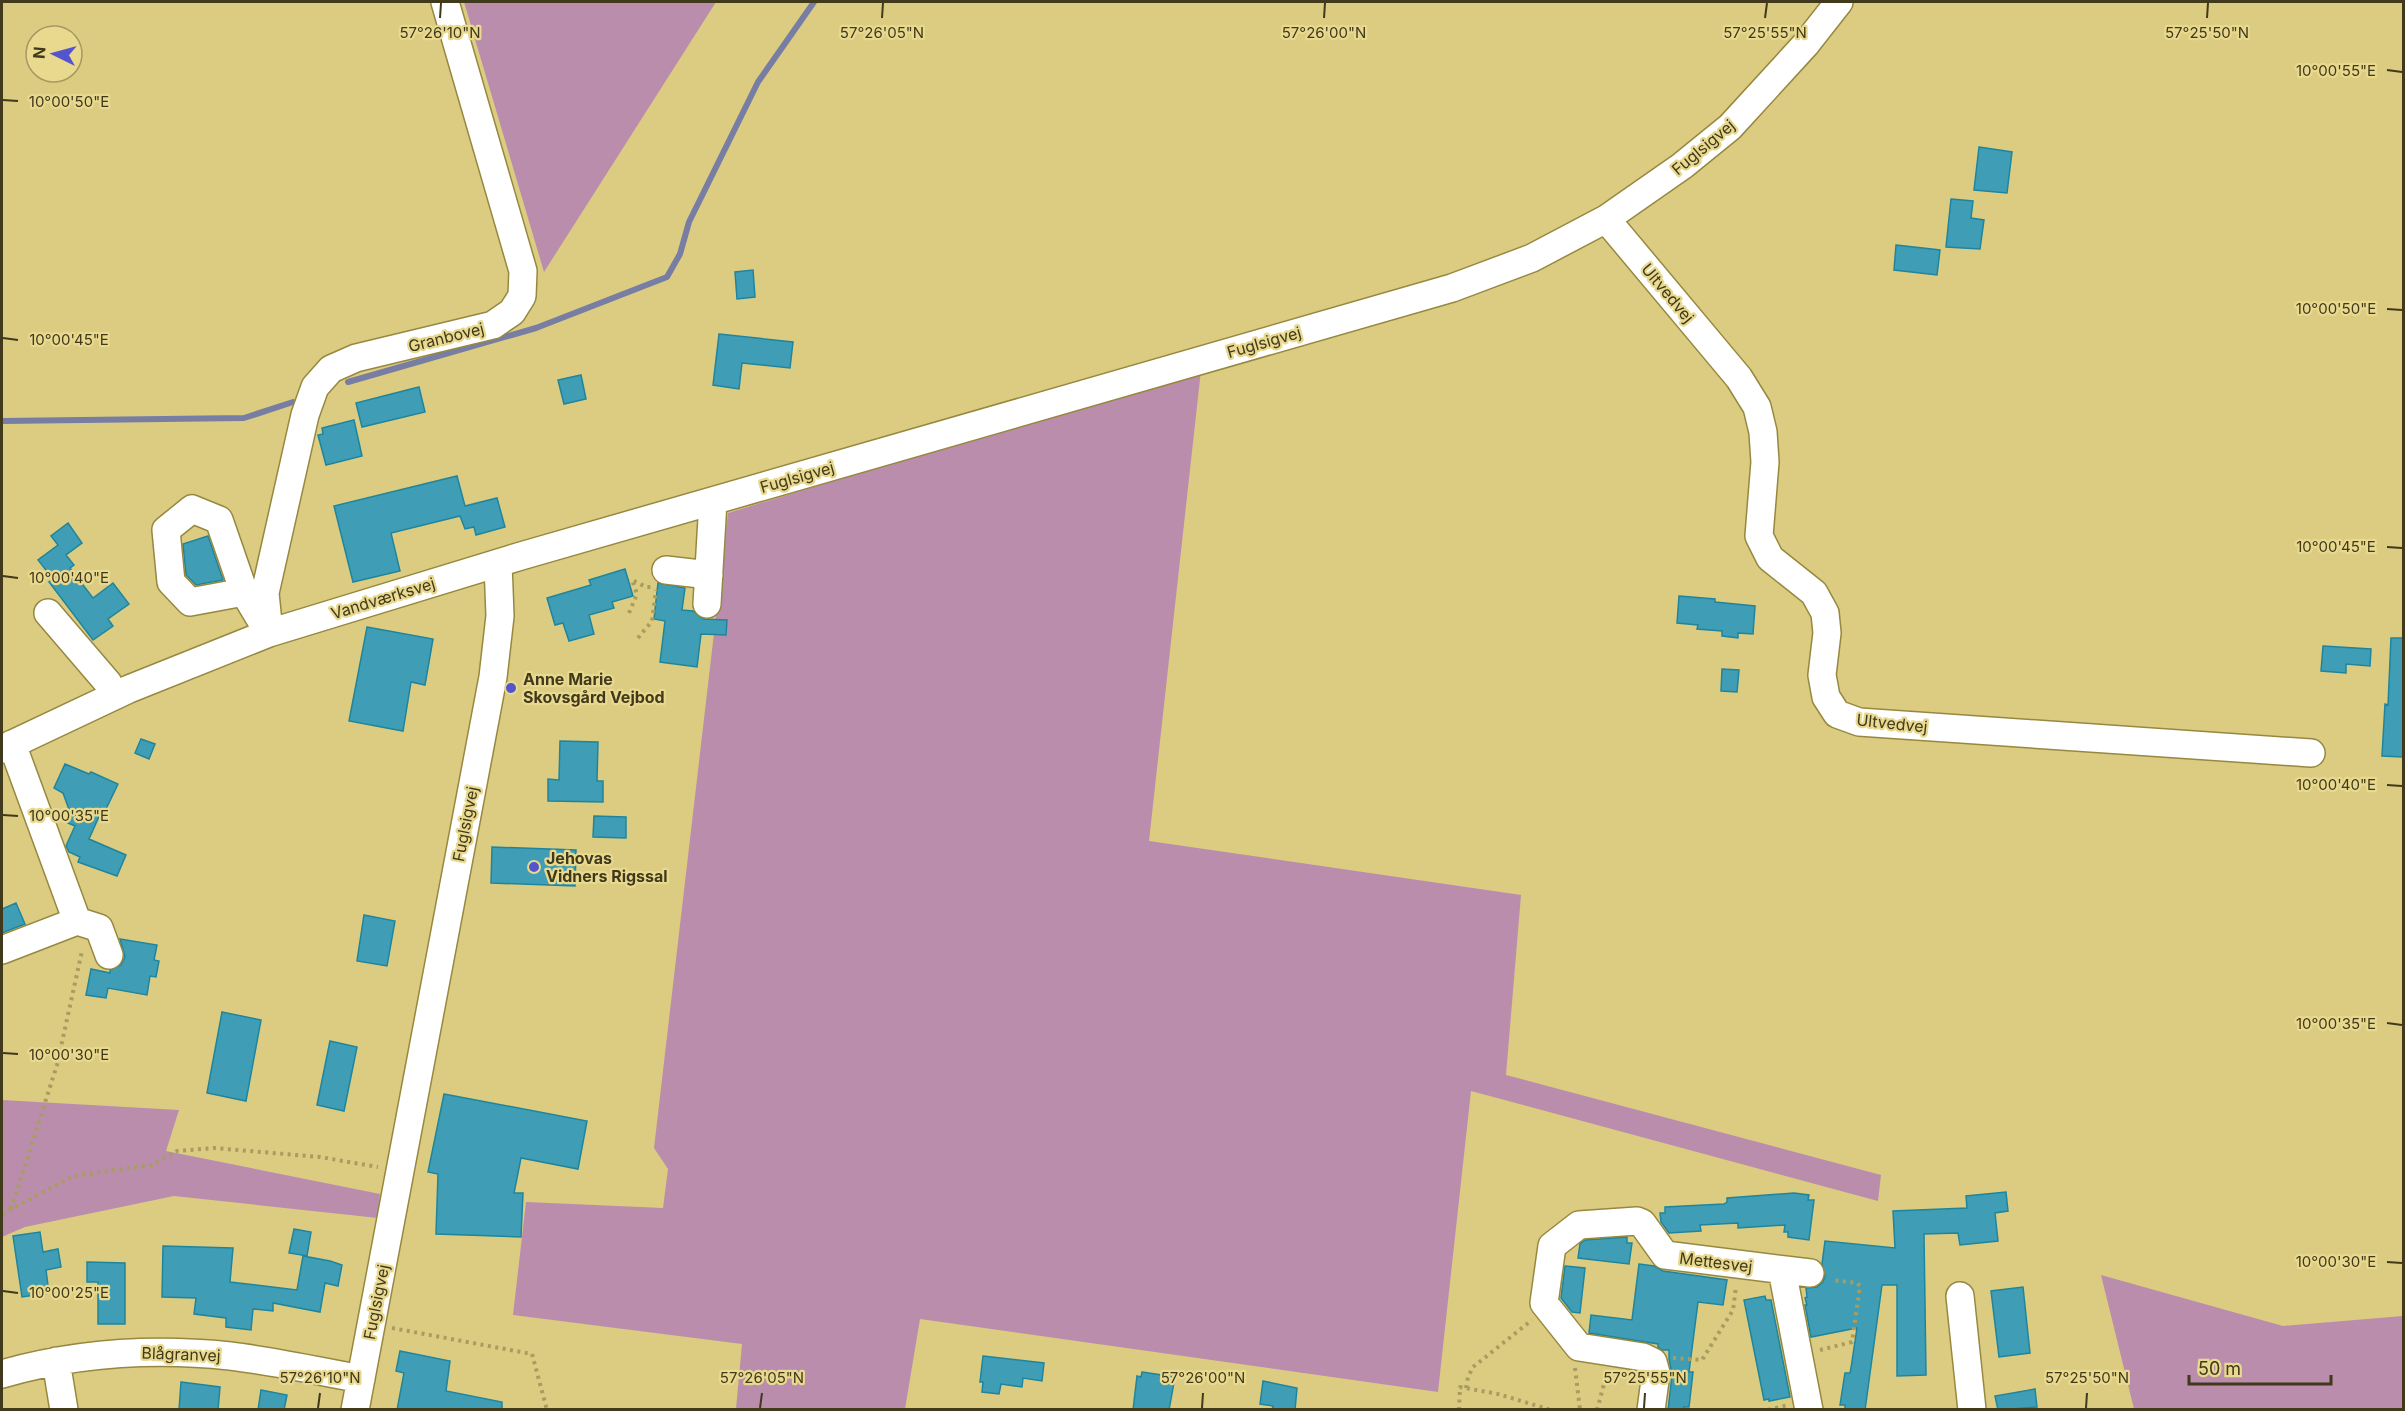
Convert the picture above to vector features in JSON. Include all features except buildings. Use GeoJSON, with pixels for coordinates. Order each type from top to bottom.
{"type":"FeatureCollection","features":[{"type":"Feature","properties":{"kind":"street","name":"Granbovej"},"geometry":{"type":"LineString","coordinates":[[269,633],[265,593],[305,415],[315,387],[332,369],[356,358],[493,326],[512,312],[522,296],[523,271],[445,2]]}},
{"type":"Feature","properties":{"kind":"street","name":"Fuglsigvej"},"geometry":{"type":"LineString","coordinates":[[355,1410],[402,1171],[493,678],[500,616],[498,563],[1452,288],[1532,258],[1606,219],[1682,166],[1730,127],[1806,44],[1839,2]]}},
{"type":"Feature","properties":{"kind":"street","name":"Ultvedvej"},"geometry":{"type":"LineString","coordinates":[[1606,219],[1739,378],[1757,407],[1763,432],[1764,462],[1759,536],[1770,558],[1814,593],[1825,613],[1827,633],[1822,675],[1826,697],[1837,714],[1858,722],[2311,753]]}},
{"type":"Feature","properties":{"kind":"street"},"geometry":{"type":"LineString","coordinates":[[707,604],[713,501]]}},
{"type":"Feature","properties":{"kind":"street","name":"Vandværksvej"},"geometry":{"type":"LineString","coordinates":[[77,921],[7,746],[115,695],[269,633],[498,563]]}},
{"type":"Feature","properties":{"kind":"street"},"geometry":{"type":"LineString","coordinates":[[661,578],[709,575]]}},
{"type":"Feature","properties":{"kind":"street"},"geometry":{"type":"LineString","coordinates":[[244,592],[269,633]]}},
{"type":"Feature","properties":{"kind":"street"},"geometry":{"type":"LineString","coordinates":[[48,613],[108,683],[115,695]]}},
{"type":"Feature","properties":{"kind":"street"},"geometry":{"type":"LineString","coordinates":[[2,950],[77,921],[99,928],[109,955]]}},
{"type":"Feature","properties":{"kind":"street","name":"Mettesvej"},"geometry":{"type":"LineString","coordinates":[[1546,1308],[1544,1298],[1552,1246],[1573,1228],[1586,1223],[1637,1221],[1642,1223],[1665,1255],[1810,1273]]}},
{"type":"Feature","properties":{"kind":"street"},"geometry":{"type":"LineString","coordinates":[[1782,1270],[1809,1410]]}},
{"type":"Feature","properties":{"kind":"street"},"geometry":{"type":"LineString","coordinates":[[1960,1296],[1972,1410]]}},
{"type":"Feature","properties":{"kind":"street"},"geometry":{"type":"LineString","coordinates":[[1546,1308],[1579,1347],[1643,1357],[1653,1362],[1656,1373],[1651,1410]]}},
{"type":"Feature","properties":{"kind":"street","name":"Blågranvej"},"geometry":{"type":"LineString","coordinates":[[2,1374],[56,1361],[114,1353],[173,1352],[231,1356],[361,1379]]}},
{"type":"Feature","properties":{"kind":"street"},"geometry":{"type":"LineString","coordinates":[[56,1361],[64,1410]]}},
{"type":"Feature","properties":{"kind":"path"},"geometry":{"type":"LineString","coordinates":[[628,612],[636,594],[632,580],[646,587],[661,578]]}},
{"type":"Feature","properties":{"kind":"path"},"geometry":{"type":"LineString","coordinates":[[638,638],[652,621],[661,578]]}},
{"type":"Feature","properties":{"kind":"path"},"geometry":{"type":"LineString","coordinates":[[10,1210],[57,1065],[83,946],[77,921]]}},
{"type":"Feature","properties":{"kind":"path"},"geometry":{"type":"LineString","coordinates":[[2,1214],[73,1176],[152,1165],[177,1151],[214,1148],[320,1157],[402,1171]]}},
{"type":"Feature","properties":{"kind":"path"},"geometry":{"type":"LineString","coordinates":[[1653,1362],[1662,1357],[1702,1360],[1733,1310],[1738,1264]]}},
{"type":"Feature","properties":{"kind":"path"},"geometry":{"type":"LineString","coordinates":[[1799,1355],[1852,1342],[1859,1284],[1813,1278],[1810,1273]]}},
{"type":"Feature","properties":{"kind":"path"},"geometry":{"type":"LineString","coordinates":[[1466,1388],[1473,1367],[1546,1308]]}},
{"type":"Feature","properties":{"kind":"path"},"geometry":{"type":"LineString","coordinates":[[371,1325],[532,1354],[546,1410]]}},
{"type":"Feature","properties":{"kind":"path"},"geometry":{"type":"LineString","coordinates":[[1579,1347],[1575,1366],[1580,1388],[1580,1410]]}},
{"type":"Feature","properties":{"kind":"path"},"geometry":{"type":"LineString","coordinates":[[1597,1410],[1611,1353]]}},
{"type":"Feature","properties":{"kind":"path"},"geometry":{"type":"LineString","coordinates":[[1459,1410],[1460,1387],[1498,1394],[1551,1410]]}},
{"type":"Feature","properties":{"kind":"shaded area"},"geometry":{"type":"Polygon","coordinates":[[[464,2],[716,2],[544,272],[464,2]]]}},
{"type":"Feature","properties":{"kind":"shaded area"},"geometry":{"type":"Polygon","coordinates":[[[1201,370],[1149,841],[1521,895],[1506,1075],[1881,1175],[1878,1201],[1471,1091],[1438,1392],[920,1319],[905,1409],[736,1409],[742,1344],[513,1315],[526,1202],[663,1208],[668,1169],[654,1148],[728,513],[1201,370]]]}},
{"type":"Feature","properties":{"kind":"shaded area"},"geometry":{"type":"Polygon","coordinates":[[[2,1100],[179,1110],[166,1151],[380,1194],[378,1218],[174,1196],[25,1227],[2,1237],[2,1100]]]}},
{"type":"Feature","properties":{"kind":"shaded area"},"geometry":{"type":"Polygon","coordinates":[[[2101,1275],[2283,1326],[2403,1316],[2403,1409],[2134,1409],[2101,1275]]]}},
{"type":"Feature","properties":{"kind":"waterway"},"geometry":{"type":"LineString","coordinates":[[348,382],[536,328],[667,277],[680,254],[689,222],[758,82],[814,2]]}},
{"type":"Feature","properties":{"kind":"waterway"},"geometry":{"type":"LineString","coordinates":[[2,421],[244,418],[293,402]]}},
{"type":"Feature","properties":{"kind":"place","name":"Anne Marie Skovsgård Vejbod"},"geometry":{"type":"Point","coordinates":[511,688]}},
{"type":"Feature","properties":{"kind":"place","name":"Jehovas Vidners Rigssal"},"geometry":{"type":"Point","coordinates":[534,867]}}]}
